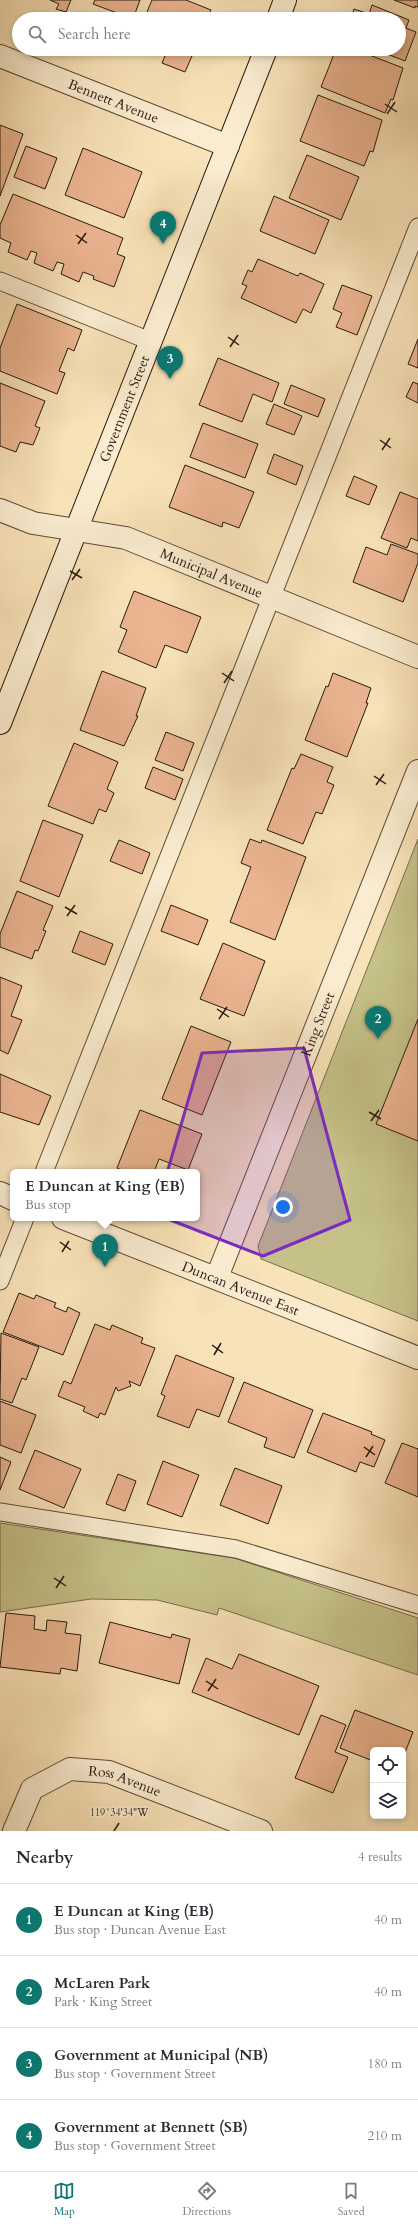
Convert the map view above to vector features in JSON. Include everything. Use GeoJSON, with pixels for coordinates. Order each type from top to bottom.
{"type":"FeatureCollection","features":[{"type":"Feature","properties":{"kind":"street"},"geometry":{"type":"LineString","coordinates":[[281,12],[285,0]]}},
{"type":"Feature","properties":{"kind":"street","name":"Bennett Avenue"},"geometry":{"type":"LineString","coordinates":[[0,56],[228,146]]}},
{"type":"Feature","properties":{"kind":"street","name":"Government Street"},"geometry":{"type":"LineString","coordinates":[[0,723],[74,531],[263,56]]}},
{"type":"Feature","properties":{"kind":"street","name":"Municipal Avenue"},"geometry":{"type":"LineString","coordinates":[[0,510],[33,523],[74,531],[126,538],[418,657]]}},
{"type":"Feature","properties":{"kind":"street","name":"King Street"},"geometry":{"type":"LineString","coordinates":[[217,1277],[418,771]]}},
{"type":"Feature","properties":{"kind":"street"},"geometry":{"type":"LineString","coordinates":[[0,1194],[10,1198]]}},
{"type":"Feature","properties":{"kind":"street","name":"Duncan Avenue East"},"geometry":{"type":"LineString","coordinates":[[71,1221],[217,1277],[418,1358]]}},
{"type":"Feature","properties":{"kind":"street","name":"Ross Avenue"},"geometry":{"type":"LineString","coordinates":[[14,1831],[32,1789],[70,1769],[109,1772],[261,1831]]}},
{"type":"Feature","properties":{"kind":"lane"},"geometry":{"type":"LineString","coordinates":[[45,1169],[418,227]]}},
{"type":"Feature","properties":{"kind":"lane"},"geometry":{"type":"LineString","coordinates":[[0,281],[150,341]]}},
{"type":"Feature","properties":{"kind":"lane"},"geometry":{"type":"LineString","coordinates":[[0,1281],[24,1221]]}},
{"type":"Feature","properties":{"kind":"lane"},"geometry":{"type":"LineString","coordinates":[[0,1512],[236,1549],[418,1605]]}},
{"type":"Feature","properties":{"kind":"highlighted area"},"geometry":{"type":"Polygon","coordinates":[[[304,1048],[350,1220],[263,1256],[155,1214],[202,1053],[304,1048]]]}},
{"type":"Feature","properties":{"kind":"shaded area"},"geometry":{"type":"Polygon","coordinates":[[[418,839],[418,1321],[261,1259],[258,1246],[418,839]]]}},
{"type":"Feature","properties":{"kind":"shaded area"},"geometry":{"type":"Polygon","coordinates":[[[0,1523],[234,1558],[418,1618],[418,1675],[219,1608],[217,1615],[157,1600],[91,1599],[0,1612],[0,1523]]]}},
{"type":"Feature","properties":{"kind":"building"},"geometry":{"type":"Polygon","coordinates":[[[50,0],[71,0],[66,12],[56,9],[59,4],[50,0]]]}},
{"type":"Feature","properties":{"kind":"building"},"geometry":{"type":"Polygon","coordinates":[[[95,0],[140,0],[136,12],[114,12],[93,4],[95,0]]]}},
{"type":"Feature","properties":{"kind":"building"},"geometry":{"type":"Polygon","coordinates":[[[152,0],[186,0],[211,10],[210,12],[147,12],[152,0]]]}},
{"type":"Feature","properties":{"kind":"building"},"geometry":{"type":"Polygon","coordinates":[[[394,0],[418,0],[418,7],[415,6],[415,8],[394,0]]]}},
{"type":"Feature","properties":{"kind":"building"},"geometry":{"type":"Polygon","coordinates":[[[372,5],[389,12],[370,12],[372,5]]]}},
{"type":"Feature","properties":{"kind":"building"},"geometry":{"type":"Polygon","coordinates":[[[354,9],[363,12],[353,12],[354,9]]]}},
{"type":"Feature","properties":{"kind":"building"},"geometry":{"type":"Polygon","coordinates":[[[406,19],[409,20],[406,28],[406,19]]]}},
{"type":"Feature","properties":{"kind":"building"},"geometry":{"type":"Polygon","coordinates":[[[406,28],[416,32],[405,61],[392,56],[406,56],[406,28]]]}},
{"type":"Feature","properties":{"kind":"building"},"geometry":{"type":"Polygon","coordinates":[[[165,56],[192,56],[185,72],[162,63],[165,56]]]}},
{"type":"Feature","properties":{"kind":"building"},"geometry":{"type":"Polygon","coordinates":[[[333,56],[372,56],[403,68],[393,100],[391,99],[385,113],[321,87],[333,56]]]}},
{"type":"Feature","properties":{"kind":"building"},"geometry":{"type":"Polygon","coordinates":[[[318,95],[382,120],[373,152],[370,151],[364,166],[300,141],[318,95]]]}},
{"type":"Feature","properties":{"kind":"building"},"geometry":{"type":"Polygon","coordinates":[[[0,125],[23,134],[0,196],[0,125]]]}},
{"type":"Feature","properties":{"kind":"building"},"geometry":{"type":"Polygon","coordinates":[[[26,146],[57,158],[45,189],[14,177],[26,146]]]}},
{"type":"Feature","properties":{"kind":"building"},"geometry":{"type":"Polygon","coordinates":[[[83,148],[142,172],[124,218],[65,195],[83,148]]]}},
{"type":"Feature","properties":{"kind":"building"},"geometry":{"type":"Polygon","coordinates":[[[307,155],[359,177],[341,220],[289,198],[307,155]]]}},
{"type":"Feature","properties":{"kind":"building"},"geometry":{"type":"Polygon","coordinates":[[[13,194],[123,238],[117,254],[125,257],[114,287],[93,279],[94,276],[83,272],[79,282],[61,274],[64,264],[57,262],[53,271],[34,263],[37,253],[31,251],[27,260],[8,252],[11,243],[0,238],[0,225],[13,194]]]}},
{"type":"Feature","properties":{"kind":"building"},"geometry":{"type":"Polygon","coordinates":[[[274,196],[329,220],[315,254],[260,231],[274,196]]]}},
{"type":"Feature","properties":{"kind":"building"},"geometry":{"type":"Polygon","coordinates":[[[258,259],[298,276],[300,273],[324,284],[311,313],[303,309],[296,323],[241,298],[247,286],[242,284],[248,270],[252,272],[258,259]]]}},
{"type":"Feature","properties":{"kind":"building"},"geometry":{"type":"Polygon","coordinates":[[[342,285],[372,296],[357,335],[336,327],[342,313],[333,309],[342,285]]]}},
{"type":"Feature","properties":{"kind":"building"},"geometry":{"type":"Polygon","coordinates":[[[17,304],[82,330],[74,351],[68,348],[59,371],[65,373],[57,394],[0,371],[0,348],[17,304]]]}},
{"type":"Feature","properties":{"kind":"building"},"geometry":{"type":"Polygon","coordinates":[[[418,339],[418,368],[408,364],[418,339]]]}},
{"type":"Feature","properties":{"kind":"building"},"geometry":{"type":"Polygon","coordinates":[[[218,358],[279,383],[272,402],[253,394],[242,422],[199,405],[218,358]]]}},
{"type":"Feature","properties":{"kind":"building"},"geometry":{"type":"Polygon","coordinates":[[[413,382],[418,384],[418,403],[406,397],[413,382]]]}},
{"type":"Feature","properties":{"kind":"building"},"geometry":{"type":"Polygon","coordinates":[[[0,383],[45,401],[35,426],[40,428],[33,445],[20,442],[16,452],[0,446],[0,383]]]}},
{"type":"Feature","properties":{"kind":"building"},"geometry":{"type":"Polygon","coordinates":[[[291,385],[325,399],[318,417],[284,404],[291,385]]]}},
{"type":"Feature","properties":{"kind":"building"},"geometry":{"type":"Polygon","coordinates":[[[274,404],[302,416],[294,435],[266,424],[274,404]]]}},
{"type":"Feature","properties":{"kind":"building"},"geometry":{"type":"Polygon","coordinates":[[[203,423],[258,444],[245,478],[190,457],[203,423]]]}},
{"type":"Feature","properties":{"kind":"building"},"geometry":{"type":"Polygon","coordinates":[[[274,454],[303,466],[296,485],[267,473],[274,454]]]}},
{"type":"Feature","properties":{"kind":"building"},"geometry":{"type":"Polygon","coordinates":[[[185,465],[254,492],[239,528],[223,522],[222,527],[169,507],[185,465]]]}},
{"type":"Feature","properties":{"kind":"building"},"geometry":{"type":"Polygon","coordinates":[[[354,476],[377,486],[369,505],[346,496],[354,476]]]}},
{"type":"Feature","properties":{"kind":"building"},"geometry":{"type":"Polygon","coordinates":[[[400,492],[418,499],[418,541],[411,538],[407,548],[381,538],[400,492]]]}},
{"type":"Feature","properties":{"kind":"building"},"geometry":{"type":"Polygon","coordinates":[[[391,544],[418,554],[418,563],[403,602],[353,582],[366,547],[387,555],[391,544]]]}},
{"type":"Feature","properties":{"kind":"building"},"geometry":{"type":"Polygon","coordinates":[[[134,591],[201,617],[187,653],[165,645],[156,668],[118,652],[127,630],[120,627],[134,591]]]}},
{"type":"Feature","properties":{"kind":"building"},"geometry":{"type":"Polygon","coordinates":[[[102,671],[146,688],[136,716],[138,716],[124,746],[80,730],[102,671]]]}},
{"type":"Feature","properties":{"kind":"building"},"geometry":{"type":"Polygon","coordinates":[[[333,673],[371,688],[366,703],[368,703],[347,757],[305,740],[326,686],[328,687],[333,673]]]}},
{"type":"Feature","properties":{"kind":"building"},"geometry":{"type":"Polygon","coordinates":[[[166,732],[194,743],[183,771],[155,760],[166,732]]]}},
{"type":"Feature","properties":{"kind":"building"},"geometry":{"type":"Polygon","coordinates":[[[74,743],[118,762],[107,789],[114,793],[106,812],[99,809],[93,824],[48,806],[74,743]]]}},
{"type":"Feature","properties":{"kind":"building"},"geometry":{"type":"Polygon","coordinates":[[[301,754],[333,767],[327,782],[334,785],[322,814],[316,812],[303,844],[267,830],[292,768],[294,769],[301,754]]]}},
{"type":"Feature","properties":{"kind":"building"},"geometry":{"type":"Polygon","coordinates":[[[153,767],[183,779],[175,800],[145,788],[153,767]]]}},
{"type":"Feature","properties":{"kind":"building"},"geometry":{"type":"Polygon","coordinates":[[[43,820],[83,835],[59,897],[20,881],[43,820]]]}},
{"type":"Feature","properties":{"kind":"building"},"geometry":{"type":"Polygon","coordinates":[[[250,839],[261,843],[262,840],[306,857],[275,940],[230,922],[251,867],[241,863],[250,839]]]}},
{"type":"Feature","properties":{"kind":"building"},"geometry":{"type":"Polygon","coordinates":[[[119,840],[150,853],[142,874],[110,861],[119,840]]]}},
{"type":"Feature","properties":{"kind":"building"},"geometry":{"type":"Polygon","coordinates":[[[17,891],[53,906],[43,930],[46,931],[38,951],[35,950],[32,959],[0,947],[0,934],[17,891]]]}},
{"type":"Feature","properties":{"kind":"building"},"geometry":{"type":"Polygon","coordinates":[[[171,905],[208,920],[198,945],[161,931],[171,905]]]}},
{"type":"Feature","properties":{"kind":"building"},"geometry":{"type":"Polygon","coordinates":[[[80,931],[113,944],[105,965],[72,952],[80,931]]]}},
{"type":"Feature","properties":{"kind":"building"},"geometry":{"type":"Polygon","coordinates":[[[223,943],[265,961],[244,1016],[200,999],[223,943]]]}},
{"type":"Feature","properties":{"kind":"building"},"geometry":{"type":"Polygon","coordinates":[[[0,977],[22,986],[11,1016],[22,1020],[8,1054],[0,1050],[0,977]]]}},
{"type":"Feature","properties":{"kind":"building"},"geometry":{"type":"Polygon","coordinates":[[[418,1019],[418,1141],[376,1124],[418,1019]]]}},
{"type":"Feature","properties":{"kind":"building"},"geometry":{"type":"Polygon","coordinates":[[[191,1026],[231,1042],[202,1115],[162,1099],[191,1026]]]}},
{"type":"Feature","properties":{"kind":"building"},"geometry":{"type":"Polygon","coordinates":[[[0,1074],[51,1096],[39,1125],[0,1112],[0,1074]]]}},
{"type":"Feature","properties":{"kind":"building"},"geometry":{"type":"Polygon","coordinates":[[[140,1110],[202,1134],[188,1169],[159,1159],[155,1169],[117,1168],[140,1110]]]}},
{"type":"Feature","properties":{"kind":"building"},"geometry":{"type":"Polygon","coordinates":[[[19,1293],[34,1299],[36,1295],[56,1303],[54,1307],[66,1312],[68,1307],[80,1313],[63,1355],[3,1332],[19,1293]]]}},
{"type":"Feature","properties":{"kind":"building"},"geometry":{"type":"Polygon","coordinates":[[[95,1324],[110,1330],[112,1325],[143,1338],[141,1343],[155,1348],[140,1386],[129,1381],[131,1386],[118,1391],[116,1387],[105,1415],[100,1413],[98,1418],[83,1411],[85,1407],[58,1396],[64,1381],[71,1384],[95,1324]]]}},
{"type":"Feature","properties":{"kind":"building"},"geometry":{"type":"Polygon","coordinates":[[[1,1333],[39,1347],[26,1380],[22,1378],[12,1403],[0,1399],[1,1333]]]}},
{"type":"Feature","properties":{"kind":"building"},"geometry":{"type":"Polygon","coordinates":[[[176,1355],[234,1378],[219,1417],[197,1409],[189,1428],[157,1416],[165,1396],[161,1394],[176,1355]]]}},
{"type":"Feature","properties":{"kind":"building"},"geometry":{"type":"Polygon","coordinates":[[[244,1382],[313,1410],[294,1458],[264,1447],[267,1438],[228,1422],[244,1382]]]}},
{"type":"Feature","properties":{"kind":"building"},"geometry":{"type":"Polygon","coordinates":[[[0,1401],[36,1415],[21,1453],[0,1445],[0,1401]]]}},
{"type":"Feature","properties":{"kind":"building"},"geometry":{"type":"Polygon","coordinates":[[[323,1413],[372,1432],[371,1434],[385,1440],[374,1467],[360,1462],[356,1472],[307,1452],[323,1413]]]}},
{"type":"Feature","properties":{"kind":"building"},"geometry":{"type":"Polygon","coordinates":[[[402,1443],[418,1449],[418,1497],[385,1483],[402,1443]]]}},
{"type":"Feature","properties":{"kind":"building"},"geometry":{"type":"Polygon","coordinates":[[[35,1450],[81,1469],[64,1508],[19,1489],[35,1450]]]}},
{"type":"Feature","properties":{"kind":"building"},"geometry":{"type":"Polygon","coordinates":[[[0,1457],[11,1462],[0,1490],[0,1457]]]}},
{"type":"Feature","properties":{"kind":"building"},"geometry":{"type":"Polygon","coordinates":[[[163,1461],[199,1475],[182,1517],[147,1504],[163,1461]]]}},
{"type":"Feature","properties":{"kind":"building"},"geometry":{"type":"Polygon","coordinates":[[[235,1468],[282,1486],[268,1524],[220,1505],[235,1468]]]}},
{"type":"Feature","properties":{"kind":"building"},"geometry":{"type":"Polygon","coordinates":[[[118,1474],[136,1481],[125,1511],[106,1504],[118,1474]]]}},
{"type":"Feature","properties":{"kind":"building"},"geometry":{"type":"Polygon","coordinates":[[[6,1613],[35,1616],[34,1629],[46,1631],[47,1620],[67,1622],[65,1633],[81,1635],[77,1671],[61,1668],[60,1674],[0,1667],[6,1613]]]}},
{"type":"Feature","properties":{"kind":"building"},"geometry":{"type":"Polygon","coordinates":[[[110,1622],[171,1638],[172,1634],[190,1639],[179,1684],[99,1663],[110,1622]]]}},
{"type":"Feature","properties":{"kind":"building"},"geometry":{"type":"Polygon","coordinates":[[[239,1654],[319,1686],[299,1735],[192,1692],[206,1658],[232,1669],[239,1654]]]}},
{"type":"Feature","properties":{"kind":"building"},"geometry":{"type":"Polygon","coordinates":[[[355,1710],[413,1732],[406,1750],[406,1747],[370,1747],[370,1760],[340,1748],[355,1710]]]}},
{"type":"Feature","properties":{"kind":"building"},"geometry":{"type":"Polygon","coordinates":[[[321,1715],[346,1725],[335,1752],[348,1757],[333,1793],[295,1778],[321,1715]]]}},
{"type":"Feature","properties":{"kind":"place","name":"Government at Bennett (SB)"},"geometry":{"type":"Point","coordinates":[163,244]}},
{"type":"Feature","properties":{"kind":"place","name":"Government at Municipal (NB)"},"geometry":{"type":"Point","coordinates":[170,379]}},
{"type":"Feature","properties":{"kind":"place","name":"McLaren Park"},"geometry":{"type":"Point","coordinates":[378,1039]}},
{"type":"Feature","properties":{"kind":"place","name":"E Duncan at King (EB)"},"geometry":{"type":"Point","coordinates":[105,1267]}}]}
